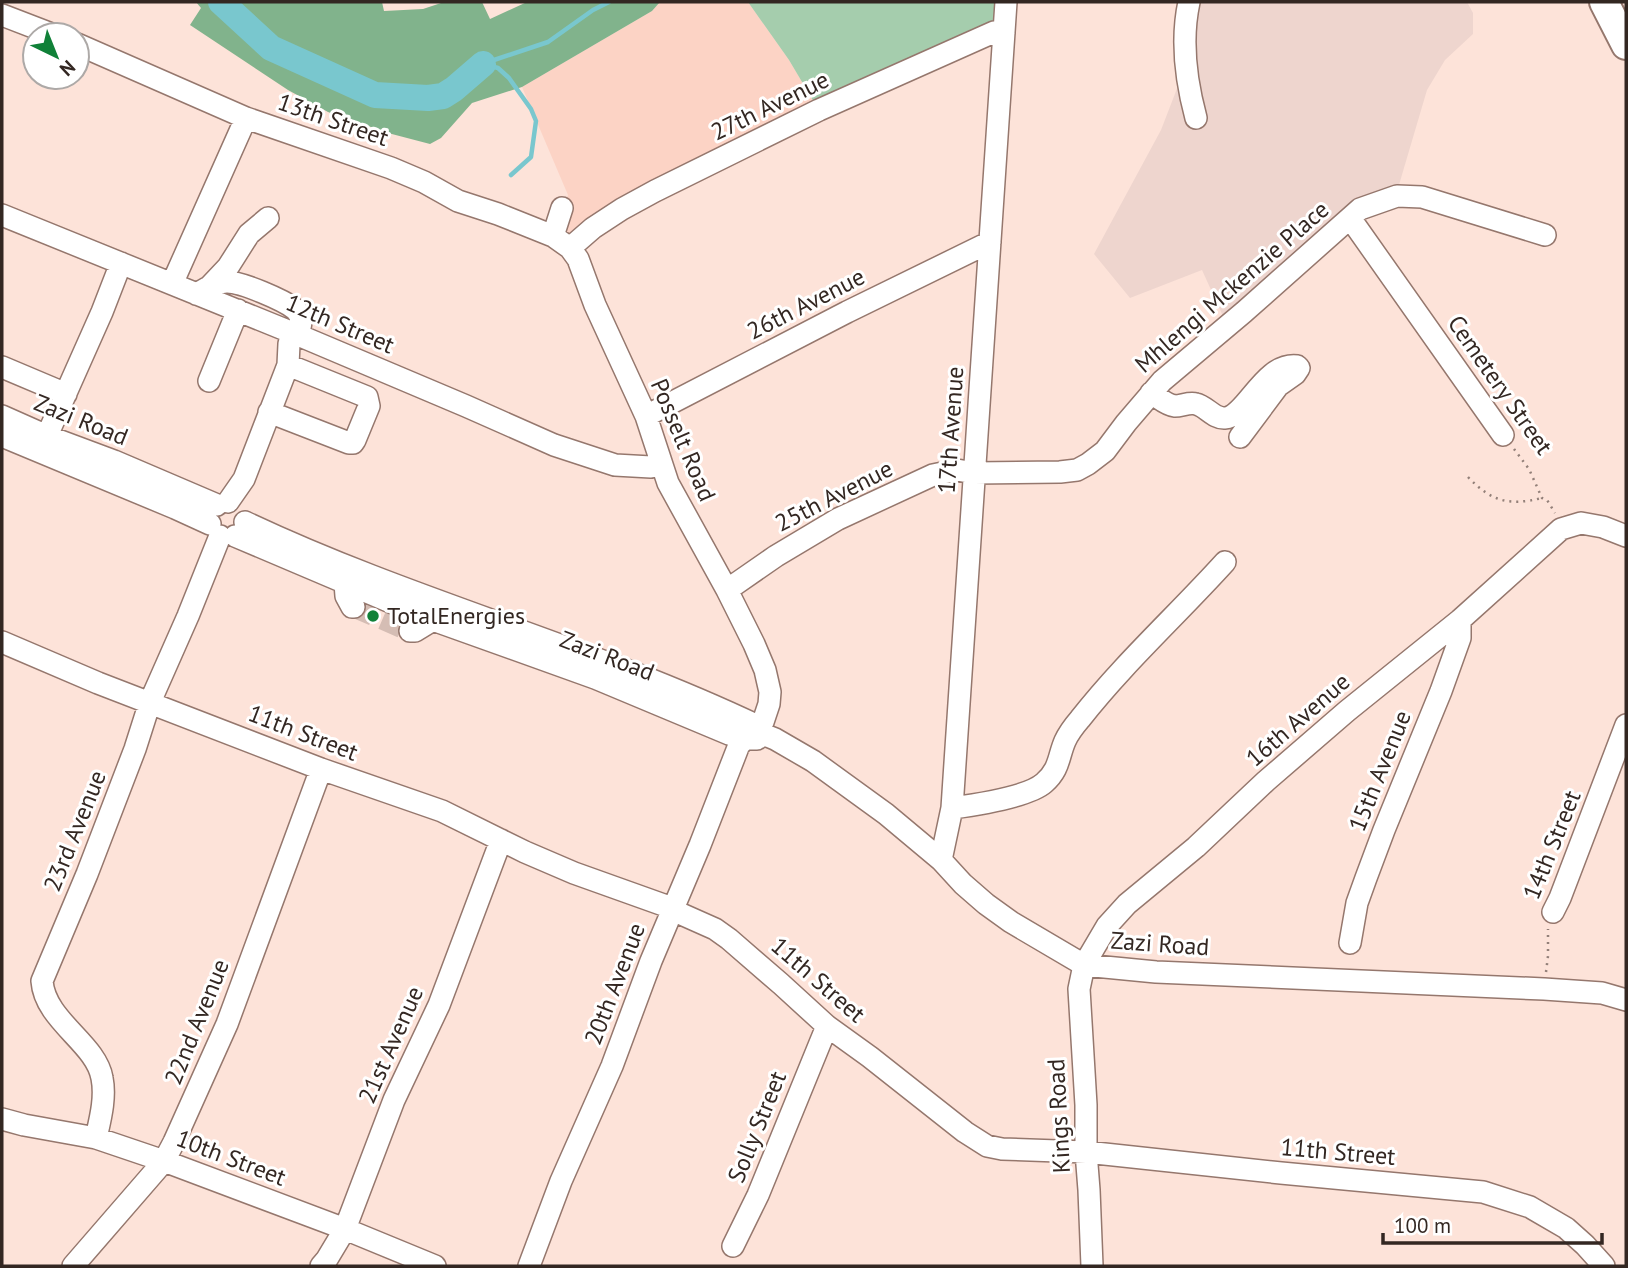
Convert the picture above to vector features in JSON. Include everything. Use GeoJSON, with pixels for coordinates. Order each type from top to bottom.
{"type":"FeatureCollection","features":[{"type":"Feature","properties":{"kind":"main road"},"geometry":{"type":"LineString","coordinates":[[1605,2],[1626,38]]}},
{"type":"Feature","properties":{"kind":"main road"},"geometry":{"type":"LineString","coordinates":[[1605,2],[1626,45]]}},
{"type":"Feature","properties":{"kind":"street","name":"17th Avenue"},"geometry":{"type":"LineString","coordinates":[[941,860],[953,808],[1006,2]]}},
{"type":"Feature","properties":{"kind":"street"},"geometry":{"type":"LineString","coordinates":[[1189,2],[1185,24],[1186,55],[1196,117]]}},
{"type":"Feature","properties":{"kind":"street"},"geometry":{"type":"LineString","coordinates":[[2,15],[21,22]]}},
{"type":"Feature","properties":{"kind":"street","name":"27th Avenue"},"geometry":{"type":"LineString","coordinates":[[562,242],[593,228],[622,209],[678,180],[819,110],[994,32],[1004,33]]}},
{"type":"Feature","properties":{"kind":"street","name":"13th Street"},"geometry":{"type":"LineString","coordinates":[[91,50],[246,118],[391,168],[458,201],[498,214],[562,242]]}},
{"type":"Feature","properties":{"kind":"street"},"geometry":{"type":"LineString","coordinates":[[172,284],[246,118]]}},
{"type":"Feature","properties":{"kind":"street","name":"Mhlengi Mckenzie Place"},"geometry":{"type":"LineString","coordinates":[[974,473],[1060,472],[1077,470],[1088,464],[1105,451],[1162,381],[1360,209],[1397,196],[1422,197],[1545,234]]}},
{"type":"Feature","properties":{"kind":"street"},"geometry":{"type":"LineString","coordinates":[[562,208],[562,242]]}},
{"type":"Feature","properties":{"kind":"street","name":"12th Street"},"geometry":{"type":"LineString","coordinates":[[2,215],[172,284],[204,290],[238,310],[554,445],[615,465],[651,467],[661,464]]}},
{"type":"Feature","properties":{"kind":"street"},"geometry":{"type":"LineString","coordinates":[[204,290],[228,267],[249,233],[268,218]]}},
{"type":"Feature","properties":{"kind":"street","name":"Cemetery Street"},"geometry":{"type":"LineString","coordinates":[[1350,218],[1503,435]]}},
{"type":"Feature","properties":{"kind":"street","name":"Posselt Road"},"geometry":{"type":"LineString","coordinates":[[562,242],[578,259],[595,305],[646,416],[668,483],[754,644],[770,692],[763,722],[756,733]]}},
{"type":"Feature","properties":{"kind":"street","name":"26th Avenue"},"geometry":{"type":"LineString","coordinates":[[646,416],[835,318],[990,242]]}},
{"type":"Feature","properties":{"kind":"street"},"geometry":{"type":"LineString","coordinates":[[43,444],[121,263]]}},
{"type":"Feature","properties":{"kind":"street"},"geometry":{"type":"LineString","coordinates":[[204,290],[224,282],[239,284],[290,305],[299,313],[302,322],[295,333]]}},
{"type":"Feature","properties":{"kind":"street"},"geometry":{"type":"LineString","coordinates":[[209,381],[238,310]]}},
{"type":"Feature","properties":{"kind":"street","name":"23rd Avenue"},"geometry":{"type":"LineString","coordinates":[[96,1138],[103,1096],[102,1077],[95,1060],[49,1004],[43,981],[135,749],[150,702],[244,479],[288,365],[295,333]]}},
{"type":"Feature","properties":{"kind":"street"},"geometry":{"type":"LineString","coordinates":[[269,412],[353,443],[369,406],[367,397],[288,365]]}},
{"type":"Feature","properties":{"kind":"street"},"geometry":{"type":"LineString","coordinates":[[1151,393],[1173,405],[1194,403],[1227,418],[1275,373],[1288,366],[1297,366],[1298,370],[1278,386],[1240,437]]}},
{"type":"Feature","properties":{"kind":"street"},"geometry":{"type":"LineString","coordinates":[[2,367],[66,394]]}},
{"type":"Feature","properties":{"kind":"street","name":"Zazi Road"},"geometry":{"type":"LineString","coordinates":[[2,416],[43,444]]}},
{"type":"Feature","properties":{"kind":"street","name":"Zazi Road"},"geometry":{"type":"LineString","coordinates":[[2,436],[114,461],[345,583],[433,620],[756,733]]}},
{"type":"Feature","properties":{"kind":"street","name":"25th Avenue"},"geometry":{"type":"LineString","coordinates":[[727,590],[776,555],[838,519],[933,475],[957,470],[974,473]]}},
{"type":"Feature","properties":{"kind":"street","name":"Zazi Road"},"geometry":{"type":"LineString","coordinates":[[228,519],[603,661],[793,749],[833,774],[886,814],[941,860],[986,904],[1084,965],[1156,972],[1544,989],[1602,993],[1626,1000]]}},
{"type":"Feature","properties":{"kind":"street"},"geometry":{"type":"LineString","coordinates":[[1561,529],[1581,523],[1603,527],[1626,536]]}},
{"type":"Feature","properties":{"kind":"street","name":"16th Avenue"},"geometry":{"type":"LineString","coordinates":[[1084,965],[1107,926],[1127,904],[1196,847],[1266,781],[1347,711],[1460,620],[1561,529]]}},
{"type":"Feature","properties":{"kind":"street"},"geometry":{"type":"LineString","coordinates":[[953,808],[1017,794],[1043,784],[1059,763],[1070,730],[1225,562]]}},
{"type":"Feature","properties":{"kind":"street"},"geometry":{"type":"LineString","coordinates":[[345,583],[348,600],[354,607]]}},
{"type":"Feature","properties":{"kind":"street"},"geometry":{"type":"LineString","coordinates":[[410,631],[433,620]]}},
{"type":"Feature","properties":{"kind":"street","name":"15th Avenue"},"geometry":{"type":"LineString","coordinates":[[1350,943],[1357,903],[1441,691],[1460,638],[1460,620]]}},
{"type":"Feature","properties":{"kind":"street","name":"11th Street"},"geometry":{"type":"LineString","coordinates":[[2,642],[321,769],[442,811],[574,873],[672,908],[715,929],[827,1026],[987,1146],[1086,1152],[1483,1192],[1530,1207],[1566,1228],[1604,1266]]}},
{"type":"Feature","properties":{"kind":"street","name":"14th Street"},"geometry":{"type":"LineString","coordinates":[[1553,912],[1626,725]]}},
{"type":"Feature","properties":{"kind":"street","name":"20th Avenue"},"geometry":{"type":"LineString","coordinates":[[530,1266],[561,1181],[612,1066],[651,961],[739,745],[756,733]]}},
{"type":"Feature","properties":{"kind":"street","name":"22nd Avenue"},"geometry":{"type":"LineString","coordinates":[[73,1266],[164,1161],[174,1142],[227,1024],[321,769]]}},
{"type":"Feature","properties":{"kind":"street","name":"21st Avenue"},"geometry":{"type":"LineString","coordinates":[[321,1266],[345,1229],[394,1100],[439,1005],[502,840]]}},
{"type":"Feature","properties":{"kind":"street","name":"Kings Road"},"geometry":{"type":"LineString","coordinates":[[1084,965],[1079,989],[1093,1266]]}},
{"type":"Feature","properties":{"kind":"street","name":"Solly Street"},"geometry":{"type":"LineString","coordinates":[[733,1247],[758,1195],[827,1026]]}},
{"type":"Feature","properties":{"kind":"street","name":"10th Street"},"geometry":{"type":"LineString","coordinates":[[2,1119],[96,1138],[164,1161],[436,1266]]}},
{"type":"Feature","properties":{"kind":"path","name":"Cemetery Street"},"geometry":{"type":"LineString","coordinates":[[1503,435],[1529,469],[1542,498],[1553,508],[1561,529]]}},
{"type":"Feature","properties":{"kind":"path"},"geometry":{"type":"LineString","coordinates":[[1468,477],[1486,494],[1512,503],[1542,498]]}},
{"type":"Feature","properties":{"kind":"path","name":"14th Street"},"geometry":{"type":"LineString","coordinates":[[1544,989],[1548,929],[1553,912]]}},
{"type":"Feature","properties":{"kind":"shaded area"},"geometry":{"type":"Polygon","coordinates":[[[660,2],[748,2],[789,60],[818,109],[570,248],[553,235],[568,195],[522,87],[652,11],[660,2]]]}},
{"type":"Feature","properties":{"kind":"shaded area"},"geometry":{"type":"Polygon","coordinates":[[[1181,2],[1467,2],[1473,13],[1473,34],[1445,60],[1427,90],[1396,195],[1227,325],[1202,270],[1130,298],[1094,254],[1161,130],[1178,86],[1176,15],[1181,2]]]}},
{"type":"Feature","properties":{"kind":"green space"},"geometry":{"type":"Polygon","coordinates":[[[196,2],[382,2],[384,11],[423,9],[444,2],[482,2],[490,19],[527,2],[660,2],[652,11],[522,87],[472,103],[441,138],[430,144],[328,112],[288,90],[190,25],[201,8],[196,2]]]}},
{"type":"Feature","properties":{"kind":"green space"},"geometry":{"type":"Polygon","coordinates":[[[748,2],[1005,2],[1003,32],[818,109],[789,60],[748,2]]]}},
{"type":"Feature","properties":{"kind":"waterway"},"geometry":{"type":"LineString","coordinates":[[221,2],[271,48],[375,95],[428,98],[443,96],[483,64]]}},
{"type":"Feature","properties":{"kind":"waterway"},"geometry":{"type":"LineString","coordinates":[[485,63],[548,42],[609,2]]}},
{"type":"Feature","properties":{"kind":"waterway"},"geometry":{"type":"LineString","coordinates":[[483,64],[498,68],[509,78],[531,109],[536,121],[531,157],[511,175]]}},
{"type":"Feature","properties":{"kind":"tunnel"},"geometry":{"type":"LineString","coordinates":[[354,607],[410,631]]}},
{"type":"Feature","properties":{"kind":"place","name":"TotalEnergies"},"geometry":{"type":"Point","coordinates":[373,616]}}]}
